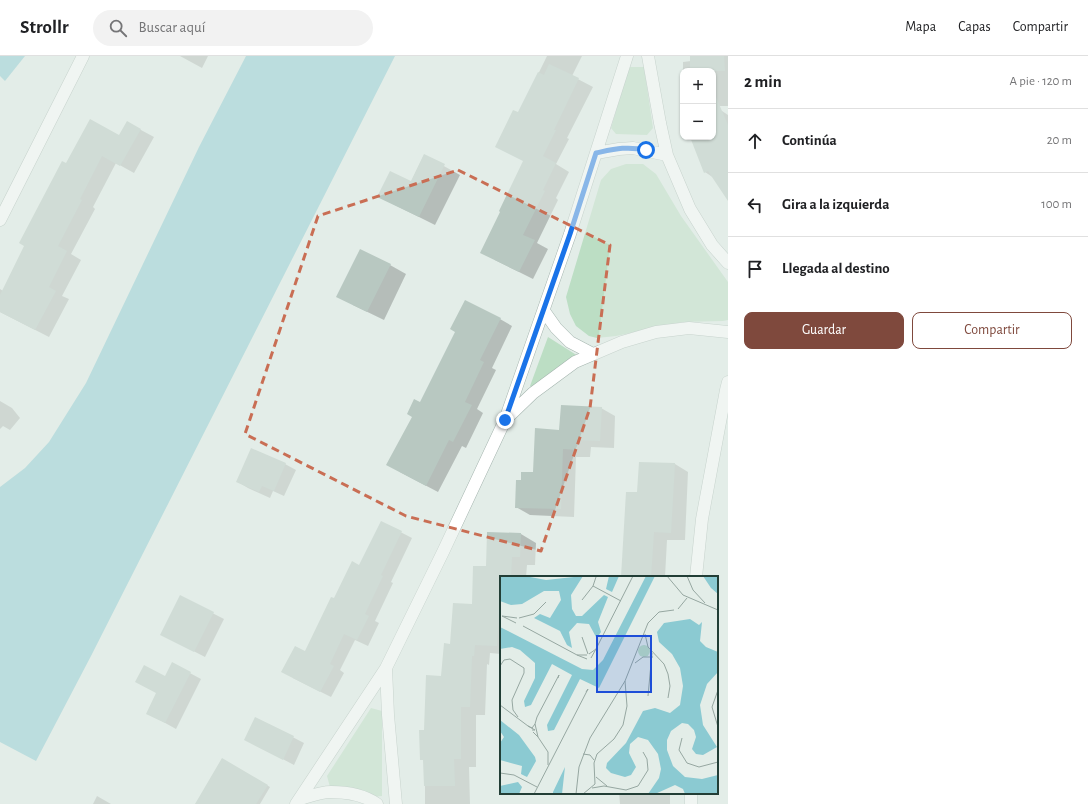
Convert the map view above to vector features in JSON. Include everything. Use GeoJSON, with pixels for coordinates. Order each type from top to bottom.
{"type":"FeatureCollection","features":[{"type":"Feature","properties":{"kind":"street"},"geometry":{"type":"LineString","coordinates":[[0,220],[83,56]]}},
{"type":"Feature","properties":{"kind":"street"},"geometry":{"type":"LineString","coordinates":[[298,801],[386,668],[443,552],[505,420],[570,234],[627,56]]}},
{"type":"Feature","properties":{"kind":"street"},"geometry":{"type":"LineString","coordinates":[[648,56],[667,155],[690,209],[712,245],[728,263]]}},
{"type":"Feature","properties":{"kind":"street"},"geometry":{"type":"LineString","coordinates":[[596,153],[619,148],[633,148],[667,155]]}},
{"type":"Feature","properties":{"kind":"street"},"geometry":{"type":"LineString","coordinates":[[544,311],[556,328],[570,342],[593,354]]}},
{"type":"Feature","properties":{"kind":"street"},"geometry":{"type":"LineString","coordinates":[[505,420],[533,393],[575,362],[622,342],[656,332],[689,328],[728,332]]}},
{"type":"Feature","properties":{"kind":"street"},"geometry":{"type":"LineString","coordinates":[[696,576],[702,519],[728,382]]}},
{"type":"Feature","properties":{"kind":"street"},"geometry":{"type":"LineString","coordinates":[[386,668],[388,715],[396,804]]}},
{"type":"Feature","properties":{"kind":"street"},"geometry":{"type":"LineString","coordinates":[[298,801],[330,792],[353,794],[371,800],[377,804]]}},
{"type":"Feature","properties":{"kind":"highlighted area"},"geometry":{"type":"Polygon","coordinates":[[[458,170],[610,245],[590,408],[541,551],[406,516],[245,434],[318,216],[458,170]]]}},
{"type":"Feature","properties":{"kind":"green space"},"geometry":{"type":"Polygon","coordinates":[[[629,67],[644,67],[653,128],[647,135],[616,134],[611,128],[629,67]]]}},
{"type":"Feature","properties":{"kind":"green space"},"geometry":{"type":"Polygon","coordinates":[[[626,164],[643,164],[656,174],[681,216],[728,282],[728,320],[683,322],[616,336],[597,338],[589,336],[576,326],[570,314],[566,297],[601,180],[611,169],[626,164]]]}},
{"type":"Feature","properties":{"kind":"green space"},"geometry":{"type":"Polygon","coordinates":[[[548,337],[578,356],[534,390],[530,386],[548,337]]]}},
{"type":"Feature","properties":{"kind":"green space"},"geometry":{"type":"Polygon","coordinates":[[[371,708],[382,711],[382,796],[372,797],[354,788],[330,787],[327,776],[371,708]]]}},
{"type":"Feature","properties":{"kind":"water"},"geometry":{"type":"Polygon","coordinates":[[[0,56],[25,56],[5,81],[0,76],[0,56]]]}},
{"type":"Feature","properties":{"kind":"water"},"geometry":{"type":"Polygon","coordinates":[[[246,56],[395,56],[91,656],[36,761],[0,742],[0,487],[25,468],[49,442],[86,383],[199,147],[246,56]]]}},
{"type":"Feature","properties":{"kind":"building"},"geometry":{"type":"Polygon","coordinates":[[[690,56],[724,56],[725,71],[716,71],[716,68],[690,68],[690,56]]]}},
{"type":"Feature","properties":{"kind":"building"},"geometry":{"type":"Polygon","coordinates":[[[549,64],[579,78],[543,156],[556,163],[543,190],[545,191],[523,235],[535,240],[519,272],[480,253],[523,161],[495,147],[513,110],[518,112],[538,72],[544,75],[549,64]]]}},
{"type":"Feature","properties":{"kind":"building"},"geometry":{"type":"Polygon","coordinates":[[[716,97],[728,125],[728,201],[708,171],[704,173],[691,140],[716,140],[716,97]]]}},
{"type":"Feature","properties":{"kind":"building"},"geometry":{"type":"Polygon","coordinates":[[[90,119],[119,135],[127,121],[141,129],[120,166],[102,156],[80,199],[82,200],[58,246],[67,251],[49,287],[56,291],[35,330],[0,312],[0,295],[24,246],[19,243],[62,161],[66,163],[90,119]]]}},
{"type":"Feature","properties":{"kind":"building"},"geometry":{"type":"Polygon","coordinates":[[[424,154],[445,164],[419,217],[377,197],[390,171],[411,181],[424,154]]]}},
{"type":"Feature","properties":{"kind":"building"},"geometry":{"type":"Polygon","coordinates":[[[360,249],[391,264],[367,312],[336,297],[360,249]]]}},
{"type":"Feature","properties":{"kind":"building"},"geometry":{"type":"Polygon","coordinates":[[[465,300],[501,318],[480,360],[484,362],[465,402],[472,405],[453,442],[449,440],[426,486],[386,465],[412,417],[407,414],[414,399],[420,402],[455,332],[450,329],[465,300]]]}},
{"type":"Feature","properties":{"kind":"building"},"geometry":{"type":"Polygon","coordinates":[[[561,405],[602,407],[600,441],[577,440],[577,450],[563,449],[561,509],[515,508],[516,480],[521,480],[521,472],[533,472],[535,428],[559,430],[561,405]]]}},
{"type":"Feature","properties":{"kind":"building"},"geometry":{"type":"Polygon","coordinates":[[[251,448],[286,463],[274,491],[262,486],[259,492],[236,482],[251,448]]]}},
{"type":"Feature","properties":{"kind":"building"},"geometry":{"type":"Polygon","coordinates":[[[639,462],[675,463],[671,533],[654,532],[651,576],[621,576],[626,492],[637,492],[639,462]]]}},
{"type":"Feature","properties":{"kind":"building"},"geometry":{"type":"Polygon","coordinates":[[[381,521],[402,531],[381,575],[383,576],[365,614],[369,616],[357,640],[344,634],[330,664],[334,666],[320,692],[281,672],[295,646],[305,651],[331,597],[334,598],[352,561],[359,565],[381,521]]]}},
{"type":"Feature","properties":{"kind":"building"},"geometry":{"type":"Polygon","coordinates":[[[487,532],[521,533],[520,557],[512,557],[511,576],[500,576],[497,646],[475,645],[474,656],[472,656],[470,707],[461,707],[461,759],[454,759],[455,786],[424,786],[423,760],[420,760],[419,730],[424,730],[426,675],[441,676],[444,643],[450,644],[453,603],[472,604],[473,566],[486,566],[487,532]]]}},
{"type":"Feature","properties":{"kind":"building"},"geometry":{"type":"Polygon","coordinates":[[[180,595],[214,612],[194,652],[160,635],[180,595]]]}},
{"type":"Feature","properties":{"kind":"building"},"geometry":{"type":"Polygon","coordinates":[[[172,662],[191,672],[165,723],[146,714],[156,693],[135,682],[144,665],[165,676],[172,662]]]}},
{"type":"Feature","properties":{"kind":"building"},"geometry":{"type":"Polygon","coordinates":[[[255,717],[294,736],[283,760],[244,740],[255,717]]]}},
{"type":"Feature","properties":{"kind":"building"},"geometry":{"type":"Polygon","coordinates":[[[222,758],[268,785],[256,804],[195,804],[222,758]]]}},
{"type":"Feature","properties":{"kind":"route"},"geometry":{"type":"LineString","coordinates":[[505,420],[570,234],[596,153],[619,148],[646,150]]}}]}
